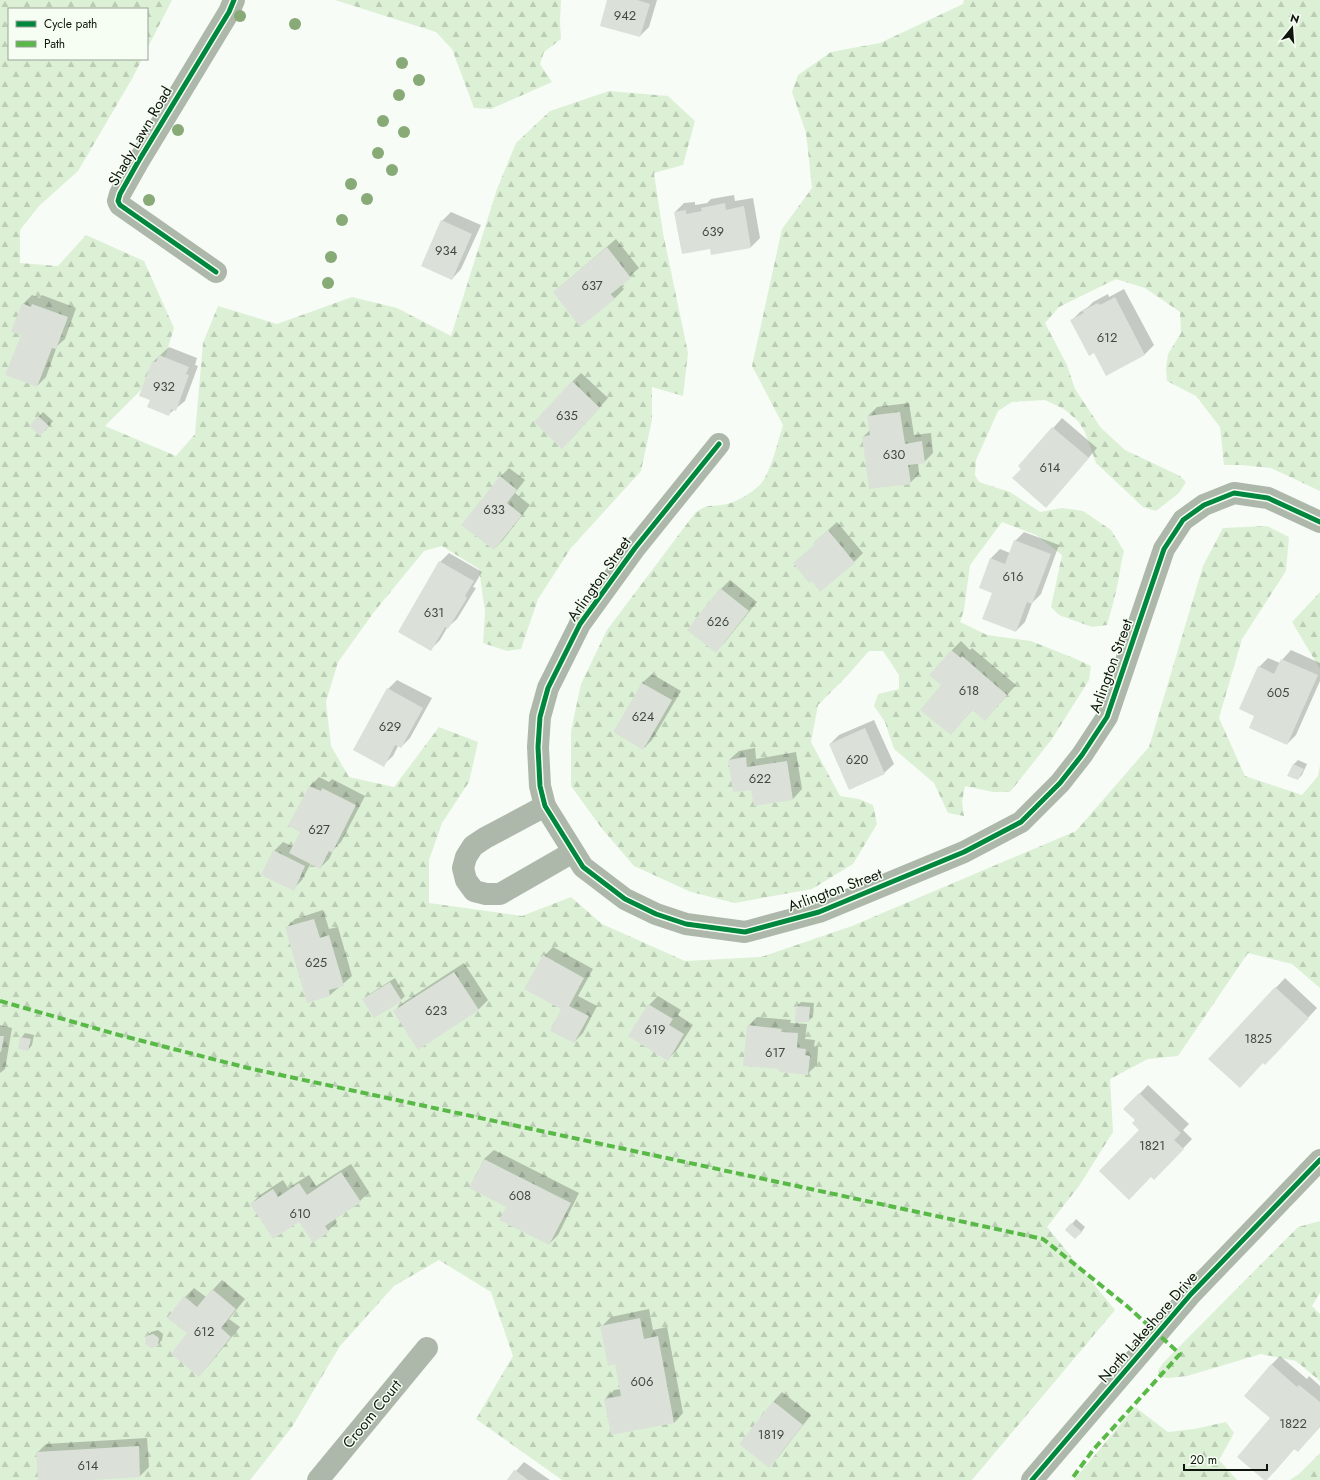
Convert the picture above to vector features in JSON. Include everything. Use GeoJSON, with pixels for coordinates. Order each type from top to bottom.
{"type":"FeatureCollection","features":[{"type":"Feature","properties":{"kind":"street","name":"Shady Lawn Road"},"geometry":{"type":"LineString","coordinates":[[216,272],[120,205],[118,201],[120,194],[138,162],[229,12],[234,0]]}},
{"type":"Feature","properties":{"kind":"street","name":"Arlington Street"},"geometry":{"type":"LineString","coordinates":[[720,444],[635,548],[580,624],[548,688],[540,717],[538,747],[540,786],[545,806],[583,867],[625,899],[656,914],[686,924],[745,932],[819,912],[964,852],[1021,822],[1060,783],[1082,755],[1107,718],[1164,549],[1183,520],[1204,505],[1234,493],[1268,498],[1320,522]]}},
{"type":"Feature","properties":{"kind":"street"},"geometry":{"type":"LineString","coordinates":[[545,806],[473,846],[466,857],[463,868],[466,880],[474,891],[486,894],[500,894],[573,852]]}},
{"type":"Feature","properties":{"kind":"street","name":"North Lakeshore Drive"},"geometry":{"type":"LineString","coordinates":[[1032,1480],[1191,1294],[1320,1160]]}},
{"type":"Feature","properties":{"kind":"street","name":"Croom Court"},"geometry":{"type":"LineString","coordinates":[[318,1480],[426,1348]]}},
{"type":"Feature","properties":{"kind":"green space"},"geometry":{"type":"Polygon","coordinates":[[[0,0],[172,0],[148,47],[148,8],[8,8],[8,60],[142,60],[78,171],[39,206],[20,230],[20,263],[58,266],[86,235],[144,261],[174,328],[161,370],[105,426],[176,456],[195,434],[203,343],[218,306],[277,324],[352,297],[397,308],[451,336],[497,189],[516,143],[550,111],[609,91],[668,96],[695,121],[683,165],[654,173],[663,233],[688,353],[683,396],[652,387],[652,420],[641,471],[571,548],[538,599],[521,649],[507,651],[483,643],[485,612],[479,569],[442,546],[424,551],[374,612],[338,662],[326,702],[331,746],[349,777],[394,787],[439,727],[478,742],[469,782],[442,823],[429,860],[429,903],[522,916],[571,897],[602,924],[685,961],[761,957],[852,926],[1076,831],[1149,747],[1203,566],[1223,528],[1267,526],[1289,537],[1286,571],[1242,639],[1219,718],[1245,776],[1302,795],[1318,776],[1320,765],[1320,988],[1292,964],[1248,953],[1178,1056],[1148,1059],[1110,1079],[1113,1132],[1079,1186],[1047,1227],[1115,1310],[972,1480],[562,1480],[476,1419],[513,1356],[491,1292],[439,1260],[394,1286],[340,1346],[292,1427],[250,1480],[0,1480],[0,0]]]}},
{"type":"Feature","properties":{"kind":"green space"},"geometry":{"type":"Polygon","coordinates":[[[335,0],[561,0],[561,39],[544,52],[540,64],[552,82],[491,109],[474,108],[452,49],[436,32],[335,0]]]}},
{"type":"Feature","properties":{"kind":"green space"},"geometry":{"type":"Polygon","coordinates":[[[964,0],[1320,0],[1320,491],[1271,468],[1224,465],[1220,427],[1196,396],[1167,381],[1166,368],[1168,354],[1181,333],[1180,312],[1145,288],[1116,279],[1059,307],[1045,323],[1067,365],[1075,389],[1101,428],[1125,450],[1180,476],[1186,482],[1179,493],[1156,511],[1143,507],[1096,463],[1085,432],[1078,421],[1064,409],[1045,400],[1012,402],[998,411],[976,460],[975,475],[979,482],[1010,492],[1040,512],[1062,508],[1083,511],[1111,530],[1124,551],[1116,593],[1107,625],[1092,627],[1059,615],[1051,607],[1062,555],[1036,535],[1002,522],[970,565],[964,610],[960,622],[987,635],[1031,641],[1091,666],[1089,680],[1052,739],[1010,792],[993,792],[965,786],[962,802],[964,816],[948,813],[934,783],[894,749],[885,722],[874,706],[878,694],[899,689],[899,675],[883,651],[869,651],[818,705],[811,742],[840,796],[859,799],[873,805],[877,824],[853,864],[812,889],[735,903],[691,892],[634,866],[603,830],[571,786],[571,731],[581,684],[607,630],[695,513],[707,507],[731,503],[752,492],[763,481],[772,461],[783,425],[752,366],[782,229],[812,188],[806,133],[792,92],[798,75],[831,52],[880,43],[963,4],[964,0]]]}},
{"type":"Feature","properties":{"kind":"green space"},"geometry":{"type":"Polygon","coordinates":[[[1320,592],[1320,669],[1292,622],[1320,592]]]}},
{"type":"Feature","properties":{"kind":"green space"},"geometry":{"type":"Polygon","coordinates":[[[1320,1221],[1320,1293],[1312,1306],[1320,1314],[1320,1381],[1296,1361],[1261,1354],[1187,1376],[1169,1378],[1159,1377],[1158,1371],[1163,1363],[1298,1227],[1320,1221]]]}},
{"type":"Feature","properties":{"kind":"green space"},"geometry":{"type":"Polygon","coordinates":[[[1135,1407],[1168,1432],[1194,1429],[1226,1422],[1234,1433],[1219,1460],[1237,1480],[1074,1480],[1135,1407]]]}},
{"type":"Feature","properties":{"kind":"green space"},"geometry":{"type":"Polygon","coordinates":[[[1320,1453],[1320,1480],[1290,1480],[1299,1474],[1320,1453]]]}},
{"type":"Feature","properties":{"kind":"building"},"geometry":{"type":"Polygon","coordinates":[[[607,0],[637,0],[650,4],[640,37],[600,26],[607,0]]]}},
{"type":"Feature","properties":{"kind":"building"},"geometry":{"type":"Polygon","coordinates":[[[725,203],[726,210],[744,206],[751,248],[711,255],[710,249],[682,254],[674,212],[686,210],[686,214],[702,211],[701,208],[725,203]]]}},
{"type":"Feature","properties":{"kind":"building"},"geometry":{"type":"Polygon","coordinates":[[[441,220],[472,234],[452,280],[421,266],[441,220]]]}},
{"type":"Feature","properties":{"kind":"building"},"geometry":{"type":"Polygon","coordinates":[[[607,247],[631,278],[611,294],[615,299],[580,327],[553,292],[607,247]]]}},
{"type":"Feature","properties":{"kind":"building"},"geometry":{"type":"Polygon","coordinates":[[[1115,297],[1145,355],[1106,376],[1094,353],[1089,356],[1070,320],[1084,313],[1082,311],[1098,303],[1100,305],[1115,297]]]}},
{"type":"Feature","properties":{"kind":"building"},"geometry":{"type":"Polygon","coordinates":[[[22,303],[31,307],[32,304],[68,317],[56,349],[52,348],[37,387],[5,375],[21,335],[11,332],[22,303]]]}},
{"type":"Feature","properties":{"kind":"building"},"geometry":{"type":"Polygon","coordinates":[[[159,355],[189,367],[186,374],[189,375],[176,411],[171,409],[169,416],[147,407],[150,400],[139,396],[152,361],[156,362],[159,355]]]}},
{"type":"Feature","properties":{"kind":"building"},"geometry":{"type":"Polygon","coordinates":[[[572,381],[600,408],[562,449],[534,422],[572,381]]]}},
{"type":"Feature","properties":{"kind":"building"},"geometry":{"type":"Polygon","coordinates":[[[900,412],[905,444],[922,441],[925,463],[908,465],[911,484],[869,489],[862,437],[870,435],[867,416],[900,412]]]}},
{"type":"Feature","properties":{"kind":"building"},"geometry":{"type":"Polygon","coordinates":[[[38,416],[49,426],[40,436],[29,426],[38,416]]]}},
{"type":"Feature","properties":{"kind":"building"},"geometry":{"type":"Polygon","coordinates":[[[1052,427],[1089,458],[1046,508],[1012,478],[1021,469],[1018,466],[1052,427]]]}},
{"type":"Feature","properties":{"kind":"building"},"geometry":{"type":"Polygon","coordinates":[[[500,476],[517,490],[507,503],[522,515],[494,550],[461,525],[500,476]]]}},
{"type":"Feature","properties":{"kind":"building"},"geometry":{"type":"Polygon","coordinates":[[[828,530],[855,563],[820,592],[812,581],[809,583],[793,563],[814,545],[813,543],[828,530]]]}},
{"type":"Feature","properties":{"kind":"building"},"geometry":{"type":"Polygon","coordinates":[[[1014,540],[1051,554],[1032,604],[1027,602],[1016,632],[982,619],[992,593],[979,588],[990,558],[1005,564],[1014,540]]]}},
{"type":"Feature","properties":{"kind":"building"},"geometry":{"type":"Polygon","coordinates":[[[439,561],[474,581],[465,596],[467,598],[448,629],[445,627],[431,651],[398,632],[439,561]]]}},
{"type":"Feature","properties":{"kind":"building"},"geometry":{"type":"Polygon","coordinates":[[[720,588],[749,611],[716,653],[687,630],[720,588]]]}},
{"type":"Feature","properties":{"kind":"building"},"geometry":{"type":"Polygon","coordinates":[[[951,650],[961,658],[962,656],[1007,695],[985,721],[972,710],[951,735],[920,710],[941,685],[929,675],[951,650]]]}},
{"type":"Feature","properties":{"kind":"building"},"geometry":{"type":"Polygon","coordinates":[[[1281,659],[1318,675],[1287,745],[1249,728],[1254,716],[1239,709],[1258,666],[1274,674],[1281,659]]]}},
{"type":"Feature","properties":{"kind":"building"},"geometry":{"type":"Polygon","coordinates":[[[642,683],[672,700],[643,750],[613,732],[642,683]]]}},
{"type":"Feature","properties":{"kind":"building"},"geometry":{"type":"Polygon","coordinates":[[[387,688],[423,708],[401,748],[395,745],[384,767],[353,750],[387,688]]]}},
{"type":"Feature","properties":{"kind":"building"},"geometry":{"type":"Polygon","coordinates":[[[865,728],[885,774],[849,790],[829,744],[865,728]]]}},
{"type":"Feature","properties":{"kind":"building"},"geometry":{"type":"Polygon","coordinates":[[[746,757],[747,767],[787,761],[793,800],[754,806],[751,790],[733,792],[728,760],[746,757]]]}},
{"type":"Feature","properties":{"kind":"building"},"geometry":{"type":"Polygon","coordinates":[[[1293,764],[1304,769],[1298,780],[1287,776],[1293,764]]]}},
{"type":"Feature","properties":{"kind":"building"},"geometry":{"type":"Polygon","coordinates":[[[309,786],[321,791],[322,788],[356,805],[332,853],[329,851],[320,869],[289,853],[300,832],[288,826],[309,786]]]}},
{"type":"Feature","properties":{"kind":"building"},"geometry":{"type":"Polygon","coordinates":[[[273,850],[305,866],[294,891],[261,875],[273,850]]]}},
{"type":"Feature","properties":{"kind":"building"},"geometry":{"type":"Polygon","coordinates":[[[314,919],[320,938],[329,935],[344,986],[329,990],[330,996],[307,1003],[285,927],[314,919]]]}},
{"type":"Feature","properties":{"kind":"building"},"geometry":{"type":"Polygon","coordinates":[[[543,955],[584,978],[569,1006],[589,1016],[574,1043],[550,1031],[561,1009],[524,989],[543,955]]]}},
{"type":"Feature","properties":{"kind":"building"},"geometry":{"type":"Polygon","coordinates":[[[454,972],[479,1010],[418,1050],[393,1011],[454,972]]]}},
{"type":"Feature","properties":{"kind":"building"},"geometry":{"type":"Polygon","coordinates":[[[390,982],[402,1001],[374,1018],[362,999],[390,982]]]}},
{"type":"Feature","properties":{"kind":"building"},"geometry":{"type":"Polygon","coordinates":[[[1275,987],[1309,1018],[1265,1065],[1263,1063],[1240,1088],[1208,1059],[1275,987]]]}},
{"type":"Feature","properties":{"kind":"building"},"geometry":{"type":"Polygon","coordinates":[[[648,1004],[673,1019],[669,1025],[684,1034],[668,1061],[628,1036],[648,1004]]]}},
{"type":"Feature","properties":{"kind":"building"},"geometry":{"type":"Polygon","coordinates":[[[796,1006],[810,1007],[809,1022],[795,1022],[796,1006]]]}},
{"type":"Feature","properties":{"kind":"building"},"geometry":{"type":"Polygon","coordinates":[[[747,1025],[782,1029],[781,1032],[798,1033],[797,1048],[806,1049],[805,1055],[810,1056],[808,1075],[779,1072],[779,1069],[743,1066],[747,1025]]]}},
{"type":"Feature","properties":{"kind":"building"},"geometry":{"type":"Polygon","coordinates":[[[0,1036],[4,1036],[1,1052],[0,1052],[0,1036]]]}},
{"type":"Feature","properties":{"kind":"building"},"geometry":{"type":"Polygon","coordinates":[[[20,1037],[31,1039],[28,1051],[18,1049],[20,1037]]]}},
{"type":"Feature","properties":{"kind":"building"},"geometry":{"type":"Polygon","coordinates":[[[1139,1093],[1181,1133],[1174,1140],[1184,1149],[1154,1180],[1151,1177],[1129,1200],[1099,1171],[1139,1130],[1132,1123],[1135,1120],[1123,1109],[1139,1093]]]}},
{"type":"Feature","properties":{"kind":"building"},"geometry":{"type":"Polygon","coordinates":[[[484,1159],[571,1203],[549,1245],[499,1220],[506,1207],[469,1188],[484,1159]]]}},
{"type":"Feature","properties":{"kind":"building"},"geometry":{"type":"Polygon","coordinates":[[[341,1172],[361,1202],[325,1226],[329,1232],[313,1243],[299,1222],[273,1239],[250,1204],[273,1189],[278,1197],[299,1183],[307,1195],[341,1172]]]}},
{"type":"Feature","properties":{"kind":"building"},"geometry":{"type":"Polygon","coordinates":[[[1071,1223],[1082,1232],[1075,1239],[1065,1230],[1071,1223]]]}},
{"type":"Feature","properties":{"kind":"building"},"geometry":{"type":"Polygon","coordinates":[[[212,1289],[236,1309],[221,1328],[231,1337],[199,1377],[171,1354],[187,1333],[167,1318],[184,1296],[197,1307],[212,1289]]]}},
{"type":"Feature","properties":{"kind":"building"},"geometry":{"type":"Polygon","coordinates":[[[640,1318],[644,1339],[658,1336],[674,1423],[611,1435],[604,1399],[621,1396],[615,1364],[608,1366],[600,1326],[640,1318]]]}},
{"type":"Feature","properties":{"kind":"building"},"geometry":{"type":"Polygon","coordinates":[[[153,1334],[159,1338],[158,1346],[151,1348],[145,1344],[146,1336],[153,1334]]]}},
{"type":"Feature","properties":{"kind":"building"},"geometry":{"type":"Polygon","coordinates":[[[1271,1364],[1297,1387],[1299,1385],[1320,1402],[1320,1427],[1298,1452],[1294,1449],[1267,1480],[1264,1480],[1237,1457],[1270,1418],[1244,1396],[1271,1364]]]}},
{"type":"Feature","properties":{"kind":"building"},"geometry":{"type":"Polygon","coordinates":[[[773,1401],[803,1425],[769,1468],[739,1444],[773,1401]]]}},
{"type":"Feature","properties":{"kind":"building"},"geometry":{"type":"Polygon","coordinates":[[[139,1446],[140,1477],[95,1480],[38,1480],[36,1452],[139,1446]]]}},
{"type":"Feature","properties":{"kind":"building"},"geometry":{"type":"Polygon","coordinates":[[[515,1470],[528,1480],[507,1480],[515,1470]]]}},
{"type":"Feature","properties":{"kind":"marked path"},"geometry":{"type":"LineString","coordinates":[[0,1001],[119,1035],[248,1068],[1043,1239],[1128,1307],[1180,1354],[1093,1450],[1071,1480]]}},
{"type":"Feature","properties":{"kind":"cycle path"},"geometry":{"type":"LineString","coordinates":[[216,272],[120,205],[118,201],[120,194],[138,162],[229,12],[234,0]]}},
{"type":"Feature","properties":{"kind":"cycle path"},"geometry":{"type":"LineString","coordinates":[[719,444],[635,548],[580,624],[548,688],[540,717],[538,747],[540,786],[545,806],[583,867],[625,899],[656,914],[686,924],[745,932],[819,912],[964,852],[1021,822],[1060,783],[1082,755],[1107,717],[1164,549],[1183,520],[1204,505],[1234,493],[1268,498],[1320,522]]}},
{"type":"Feature","properties":{"kind":"cycle path"},"geometry":{"type":"LineString","coordinates":[[1032,1480],[1191,1294],[1320,1160]]}}]}
